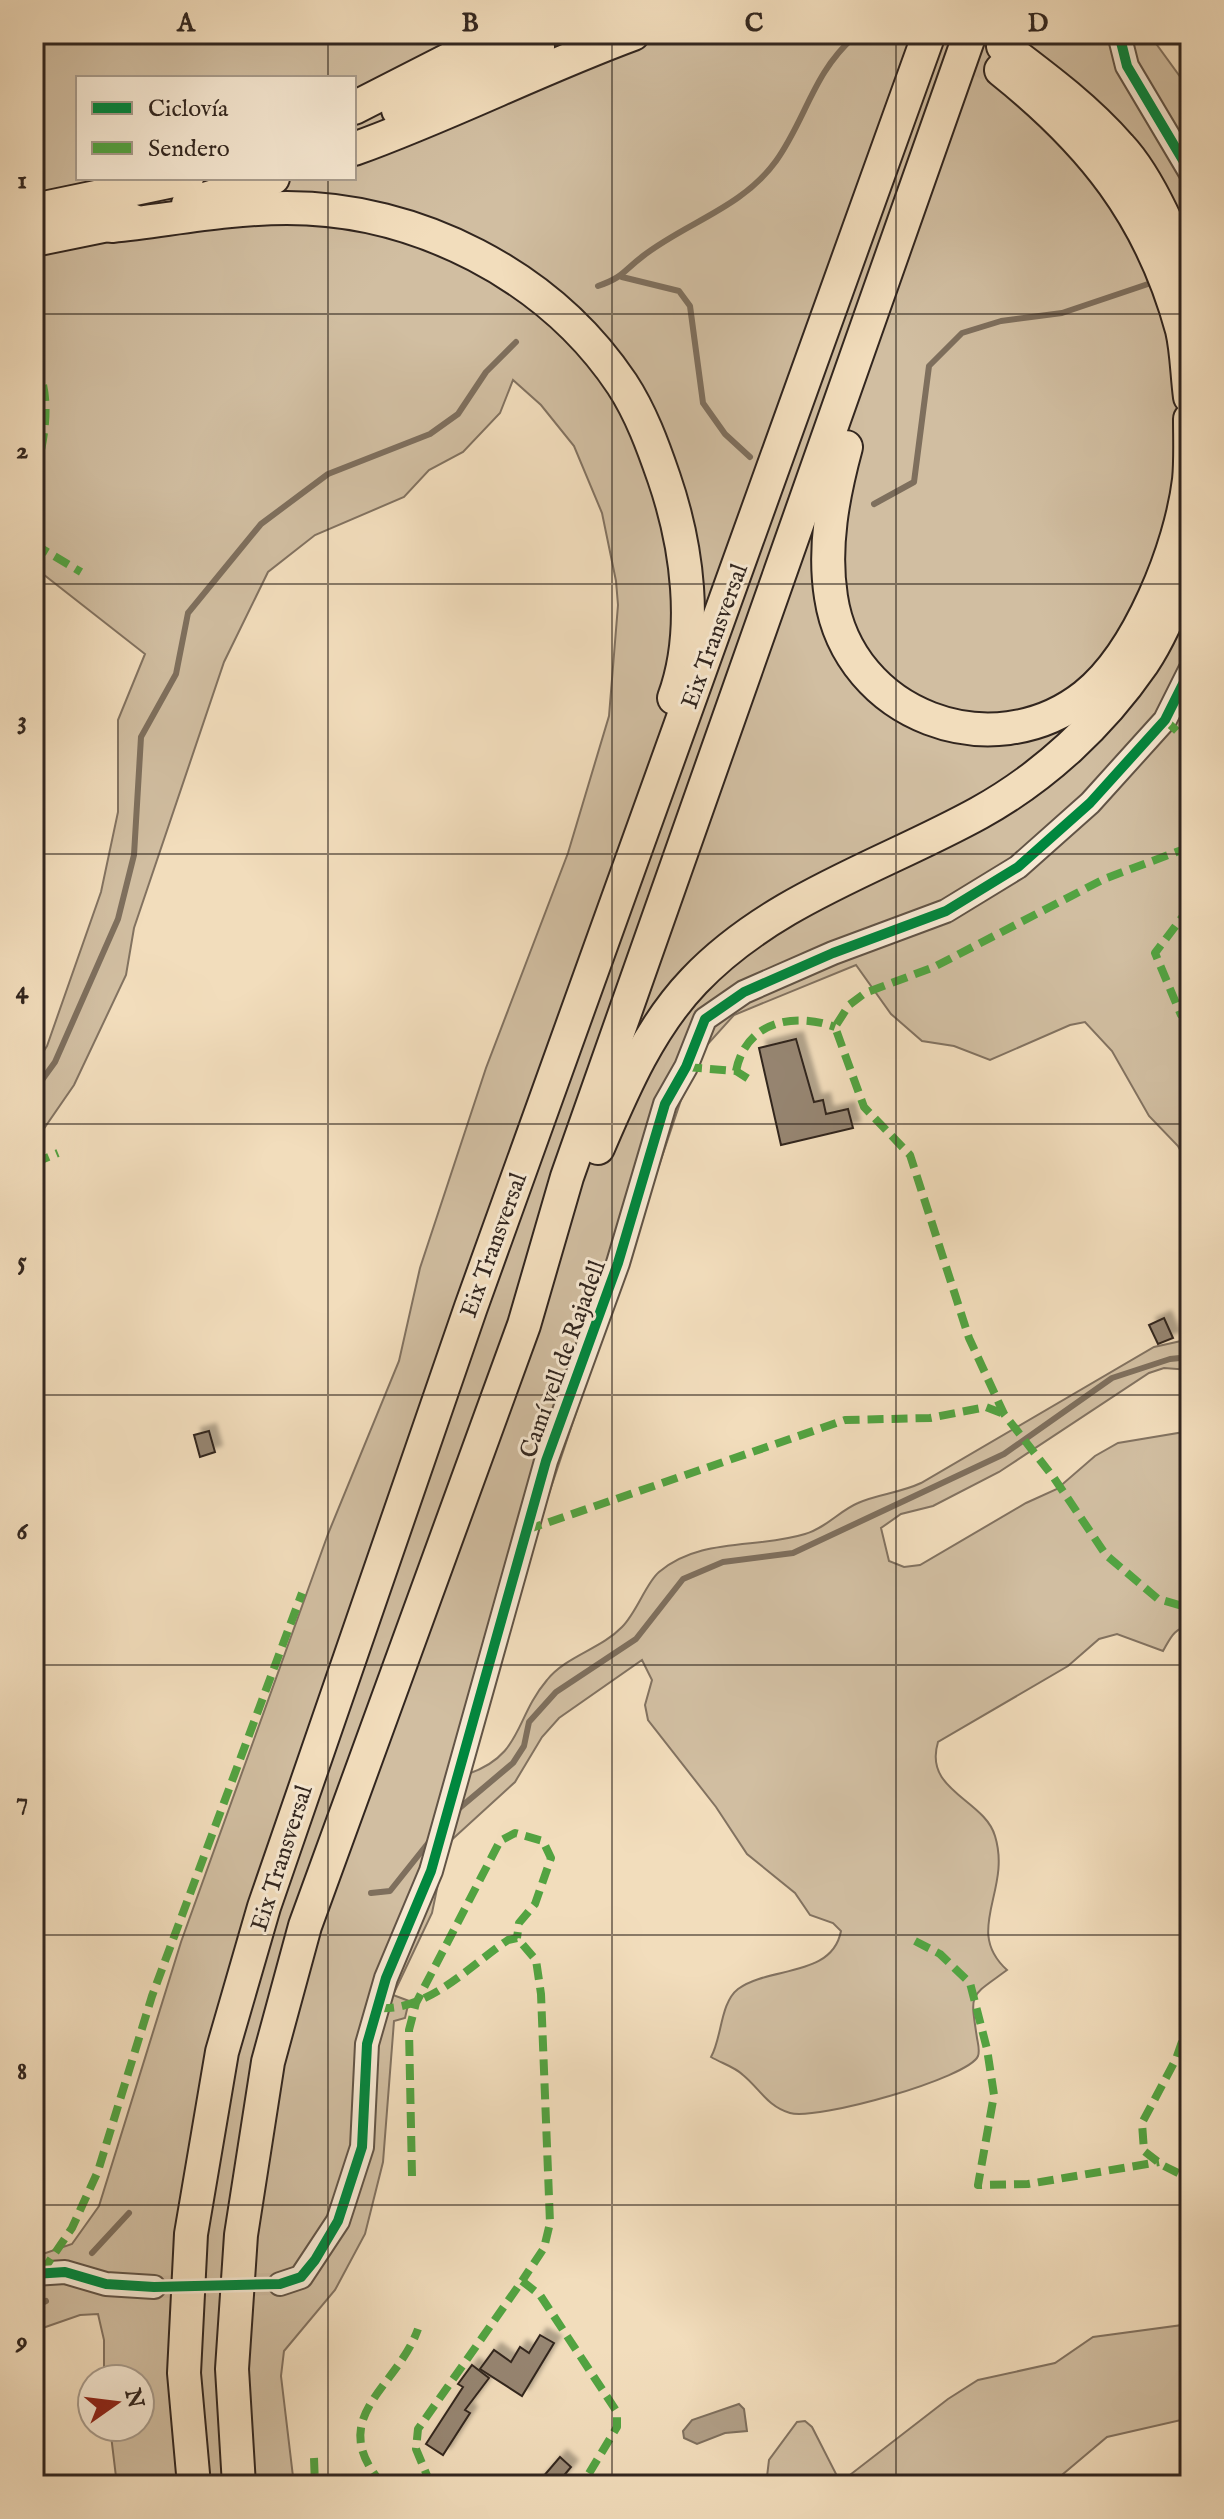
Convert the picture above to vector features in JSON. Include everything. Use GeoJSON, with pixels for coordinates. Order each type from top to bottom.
{"type":"FeatureCollection","features":[{"type":"Feature","properties":{"kind":"highway"},"geometry":{"type":"LineString","coordinates":[[356,107],[499,34]]}},
{"type":"Feature","properties":{"kind":"highway"},"geometry":{"type":"LineString","coordinates":[[356,127],[571,34]]}},
{"type":"Feature","properties":{"kind":"highway"},"geometry":{"type":"LineString","coordinates":[[356,148],[473,102],[558,62],[633,34]]}},
{"type":"Feature","properties":{"kind":"highway","name":"Eix Transversal"},"geometry":{"type":"LineString","coordinates":[[194,2485],[184,2373],[191,2234],[222,2052],[264,1907],[333,1698],[929,34]]}},
{"type":"Feature","properties":{"kind":"highway","name":"Eix Transversal"},"geometry":{"type":"LineString","coordinates":[[239,2485],[232,2369],[241,2235],[268,2062],[305,1926],[524,1325],[567,1177],[970,34]]}},
{"type":"Feature","properties":{"kind":"highway"},"geometry":{"type":"LineString","coordinates":[[1190,284],[1155,203],[1123,149],[1068,96],[1002,58],[1104,168],[1136,213],[1161,270],[1182,332],[1190,397]]}},
{"type":"Feature","properties":{"kind":"highway"},"geometry":{"type":"LineString","coordinates":[[34,210],[179,180]]}},
{"type":"Feature","properties":{"kind":"highway"},"geometry":{"type":"LineString","coordinates":[[112,226],[266,180]]}},
{"type":"Feature","properties":{"kind":"highway"},"geometry":{"type":"LineString","coordinates":[[34,240],[112,226],[287,208],[365,217],[419,229],[471,251],[550,304],[586,340],[623,385],[651,438],[669,493],[685,560],[683,651],[677,690],[659,739],[640,840]]}},
{"type":"Feature","properties":{"kind":"highway"},"geometry":{"type":"LineString","coordinates":[[860,349],[859,399],[834,492],[829,546],[831,598],[840,627],[863,671],[893,701],[963,730],[1007,728],[1066,708],[1088,694],[1122,652],[1150,605],[1174,542],[1189,481],[1190,419]]}},
{"type":"Feature","properties":{"kind":"highway"},"geometry":{"type":"LineString","coordinates":[[524,1325],[625,1085],[656,1030],[694,981],[761,925],[823,889],[981,812],[1068,750],[1144,661],[1190,565]]}},
{"type":"Feature","properties":{"kind":"street"},"geometry":{"type":"LineString","coordinates":[[1119,34],[1127,66],[1190,172]]}},
{"type":"Feature","properties":{"kind":"street","name":"Camí vell de Rajadell"},"geometry":{"type":"LineString","coordinates":[[280,2284],[301,2277],[315,2260],[343,2206],[362,2147],[367,2044],[386,1978],[431,1871],[546,1461],[618,1263],[665,1104],[686,1067],[705,1019],[744,992],[946,911],[1018,867],[1090,803],[1165,720],[1190,670]]}},
{"type":"Feature","properties":{"kind":"street"},"geometry":{"type":"LineString","coordinates":[[34,2274],[65,2272],[106,2284],[154,2287]]}},
{"type":"Feature","properties":{"kind":"shaded area"},"geometry":{"type":"Polygon","coordinates":[[[34,34],[1149,34],[1181,78],[1190,99],[1190,1168],[1178,1146],[1149,1116],[1112,1051],[1085,1022],[1070,1025],[990,1060],[954,1046],[922,1041],[891,1014],[856,965],[734,1015],[706,1046],[681,1100],[532,1544],[468,1774],[499,1757],[547,1680],[564,1665],[614,1635],[632,1614],[654,1577],[675,1561],[692,1553],[787,1539],[813,1531],[858,1503],[921,1483],[1154,1347],[1190,1339],[1190,1370],[1164,1368],[1149,1373],[999,1472],[933,1506],[901,1514],[881,1528],[889,1561],[904,1567],[920,1565],[1026,1503],[1057,1489],[1095,1456],[1118,1443],[1190,1431],[1190,1521],[1180,1528],[1183,1549],[1190,1560],[1190,1627],[1176,1631],[1163,1651],[1117,1634],[1099,1639],[1068,1666],[938,1742],[936,1759],[939,1772],[947,1784],[989,1823],[995,1836],[999,1856],[998,1875],[988,1925],[989,1940],[995,1955],[1007,1970],[975,1997],[973,2011],[979,2052],[968,2065],[921,2086],[829,2111],[805,2114],[782,2110],[740,2072],[711,2057],[724,2012],[738,1989],[766,1977],[813,1964],[835,1946],[841,1931],[833,1923],[810,1915],[795,1893],[747,1854],[716,1807],[648,1720],[645,1705],[652,1680],[642,1660],[559,1718],[542,1737],[515,1782],[446,1845],[432,1913],[393,1995],[409,2001],[405,2018],[394,2021],[383,2162],[365,2234],[335,2290],[284,2351],[281,2376],[294,2485],[117,2485],[112,2443],[156,2443],[156,2363],[104,2363],[104,2340],[98,2314],[80,2315],[34,2331],[34,2257],[72,2244],[99,2206],[181,1942],[328,1534],[399,1361],[420,1268],[486,1068],[568,853],[609,716],[618,605],[616,581],[602,513],[574,446],[541,405],[513,380],[500,413],[463,452],[429,470],[404,497],[315,535],[268,572],[224,662],[134,928],[126,975],[74,1085],[34,1143],[34,1066],[47,1046],[101,892],[118,812],[118,720],[145,654],[34,567],[34,34]]]}},
{"type":"Feature","properties":{"kind":"shaded area"},"geometry":{"type":"Polygon","coordinates":[[[1190,2324],[1190,2418],[1107,2437],[1050,2485],[766,2485],[769,2460],[797,2422],[805,2421],[812,2427],[837,2476],[846,2478],[948,2399],[978,2380],[1055,2363],[1093,2337],[1190,2324]]]}},
{"type":"Feature","properties":{"kind":"shaded area"},"geometry":{"type":"Polygon","coordinates":[[[739,2404],[744,2409],[747,2431],[725,2433],[697,2444],[684,2438],[683,2431],[692,2420],[739,2404]]]}},
{"type":"Feature","properties":{"kind":"building"},"geometry":{"type":"Polygon","coordinates":[[[796,1039],[814,1102],[823,1100],[826,1114],[848,1109],[853,1128],[781,1145],[759,1048],[796,1039]]]}},
{"type":"Feature","properties":{"kind":"building"},"geometry":{"type":"Polygon","coordinates":[[[1164,1318],[1173,1338],[1158,1344],[1149,1325],[1164,1318]]]}},
{"type":"Feature","properties":{"kind":"building"},"geometry":{"type":"Polygon","coordinates":[[[209,1431],[215,1452],[200,1457],[194,1435],[209,1431]]]}},
{"type":"Feature","properties":{"kind":"building"},"geometry":{"type":"Polygon","coordinates":[[[540,2335],[554,2343],[522,2396],[480,2369],[494,2350],[511,2362],[520,2347],[529,2353],[540,2335]]]}},
{"type":"Feature","properties":{"kind":"building"},"geometry":{"type":"Polygon","coordinates":[[[472,2365],[489,2378],[465,2410],[470,2413],[443,2455],[426,2444],[463,2387],[458,2384],[472,2365]]]}},
{"type":"Feature","properties":{"kind":"building"},"geometry":{"type":"Polygon","coordinates":[[[560,2457],[571,2467],[556,2485],[536,2485],[560,2457]]]}},
{"type":"Feature","properties":{"kind":"waterway"},"geometry":{"type":"LineString","coordinates":[[598,286],[618,277],[660,244],[731,203],[762,177],[786,145],[819,81],[854,37]]}},
{"type":"Feature","properties":{"kind":"waterway"},"geometry":{"type":"LineString","coordinates":[[622,277],[679,291],[690,306],[703,403],[725,434],[750,457]]}},
{"type":"Feature","properties":{"kind":"waterway"},"geometry":{"type":"LineString","coordinates":[[874,504],[914,482],[929,366],[962,333],[1001,321],[1062,313],[1148,284]]}},
{"type":"Feature","properties":{"kind":"waterway"},"geometry":{"type":"LineString","coordinates":[[34,1091],[55,1062],[118,919],[134,855],[141,737],[176,674],[188,613],[261,524],[328,474],[430,434],[458,414],[486,372],[516,342]]}},
{"type":"Feature","properties":{"kind":"waterway"},"geometry":{"type":"LineString","coordinates":[[456,1811],[513,1763],[524,1746],[529,1722],[556,1692],[636,1639],[683,1579],[723,1562],[793,1553],[1004,1454],[1112,1378],[1170,1359],[1190,1357]]}},
{"type":"Feature","properties":{"kind":"waterway"},"geometry":{"type":"LineString","coordinates":[[371,1893],[390,1891],[433,1837]]}},
{"type":"Feature","properties":{"kind":"waterway"},"geometry":{"type":"LineString","coordinates":[[92,2253],[129,2213]]}},
{"type":"Feature","properties":{"kind":"waterway"},"geometry":{"type":"LineString","coordinates":[[34,2307],[46,2301]]}},
{"type":"Feature","properties":{"kind":"tunnel"},"geometry":{"type":"LineString","coordinates":[[916,34],[1001,70]]}},
{"type":"Feature","properties":{"kind":"tunnel"},"geometry":{"type":"LineString","coordinates":[[154,2287],[280,2284]]}},
{"type":"Feature","properties":{"kind":"marked path"},"geometry":{"type":"LineString","coordinates":[[215,34],[227,37],[272,34]]}},
{"type":"Feature","properties":{"kind":"marked path"},"geometry":{"type":"LineString","coordinates":[[34,363],[44,389],[45,404],[44,435],[34,477]]}},
{"type":"Feature","properties":{"kind":"marked path"},"geometry":{"type":"LineString","coordinates":[[34,544],[81,572]]}},
{"type":"Feature","properties":{"kind":"marked path"},"geometry":{"type":"LineString","coordinates":[[1165,720],[1190,743]]}},
{"type":"Feature","properties":{"kind":"marked path"},"geometry":{"type":"LineString","coordinates":[[1190,847],[1104,879],[934,967],[865,993],[849,1005],[835,1027],[864,1107],[910,1155],[969,1338],[1004,1414],[1054,1478],[1106,1555],[1158,1599],[1190,1608]]}},
{"type":"Feature","properties":{"kind":"marked path"},"geometry":{"type":"LineString","coordinates":[[1190,907],[1155,953],[1181,1015],[1190,1017]]}},
{"type":"Feature","properties":{"kind":"marked path"},"geometry":{"type":"LineString","coordinates":[[736,1071],[741,1054],[750,1041],[774,1025],[804,1021],[835,1027]]}},
{"type":"Feature","properties":{"kind":"marked path"},"geometry":{"type":"LineString","coordinates":[[686,1067],[736,1071],[750,1080]]}},
{"type":"Feature","properties":{"kind":"marked path"},"geometry":{"type":"LineString","coordinates":[[34,1163],[58,1153]]}},
{"type":"Feature","properties":{"kind":"marked path"},"geometry":{"type":"LineString","coordinates":[[526,1530],[845,1420],[930,1418],[986,1407],[1004,1414]]}},
{"type":"Feature","properties":{"kind":"marked path"},"geometry":{"type":"LineString","coordinates":[[42,2272],[72,2228],[98,2171],[152,1996],[302,1593]]}},
{"type":"Feature","properties":{"kind":"marked path"},"geometry":{"type":"LineString","coordinates":[[412,2176],[409,2030],[416,2003],[500,1841],[515,1833],[543,1841],[551,1858],[535,1904],[519,1923],[517,1938]]}},
{"type":"Feature","properties":{"kind":"marked path"},"geometry":{"type":"LineString","coordinates":[[378,2008],[397,2007],[431,1995],[508,1940],[517,1938],[536,1960],[541,1994],[550,2223],[544,2248],[522,2281]]}},
{"type":"Feature","properties":{"kind":"marked path"},"geometry":{"type":"LineString","coordinates":[[915,1941],[940,1954],[970,1983],[987,2049],[994,2095],[978,2185],[1028,2184],[1159,2162]]}},
{"type":"Feature","properties":{"kind":"marked path"},"geometry":{"type":"LineString","coordinates":[[1190,2019],[1176,2059],[1142,2123],[1144,2151],[1162,2165],[1190,2179]]}},
{"type":"Feature","properties":{"kind":"marked path"},"geometry":{"type":"LineString","coordinates":[[431,2485],[416,2449],[418,2429],[522,2281],[540,2295],[617,2412],[617,2427],[582,2485]]}},
{"type":"Feature","properties":{"kind":"marked path"},"geometry":{"type":"LineString","coordinates":[[383,2485],[367,2461],[360,2441],[362,2422],[370,2404],[408,2350],[418,2329]]}},
{"type":"Feature","properties":{"kind":"marked path"},"geometry":{"type":"LineString","coordinates":[[314,2458],[315,2485]]}},
{"type":"Feature","properties":{"kind":"cycle path"},"geometry":{"type":"LineString","coordinates":[[1119,34],[1127,66],[1190,172]]}},
{"type":"Feature","properties":{"kind":"cycle path"},"geometry":{"type":"LineString","coordinates":[[34,2274],[65,2272],[106,2284],[154,2287],[280,2284],[301,2277],[315,2260],[338,2221],[362,2147],[367,2044],[386,1978],[431,1871],[546,1461],[618,1263],[665,1104],[686,1067],[705,1019],[744,992],[833,953],[946,911],[1018,867],[1090,803],[1165,720],[1190,670]]}}]}
